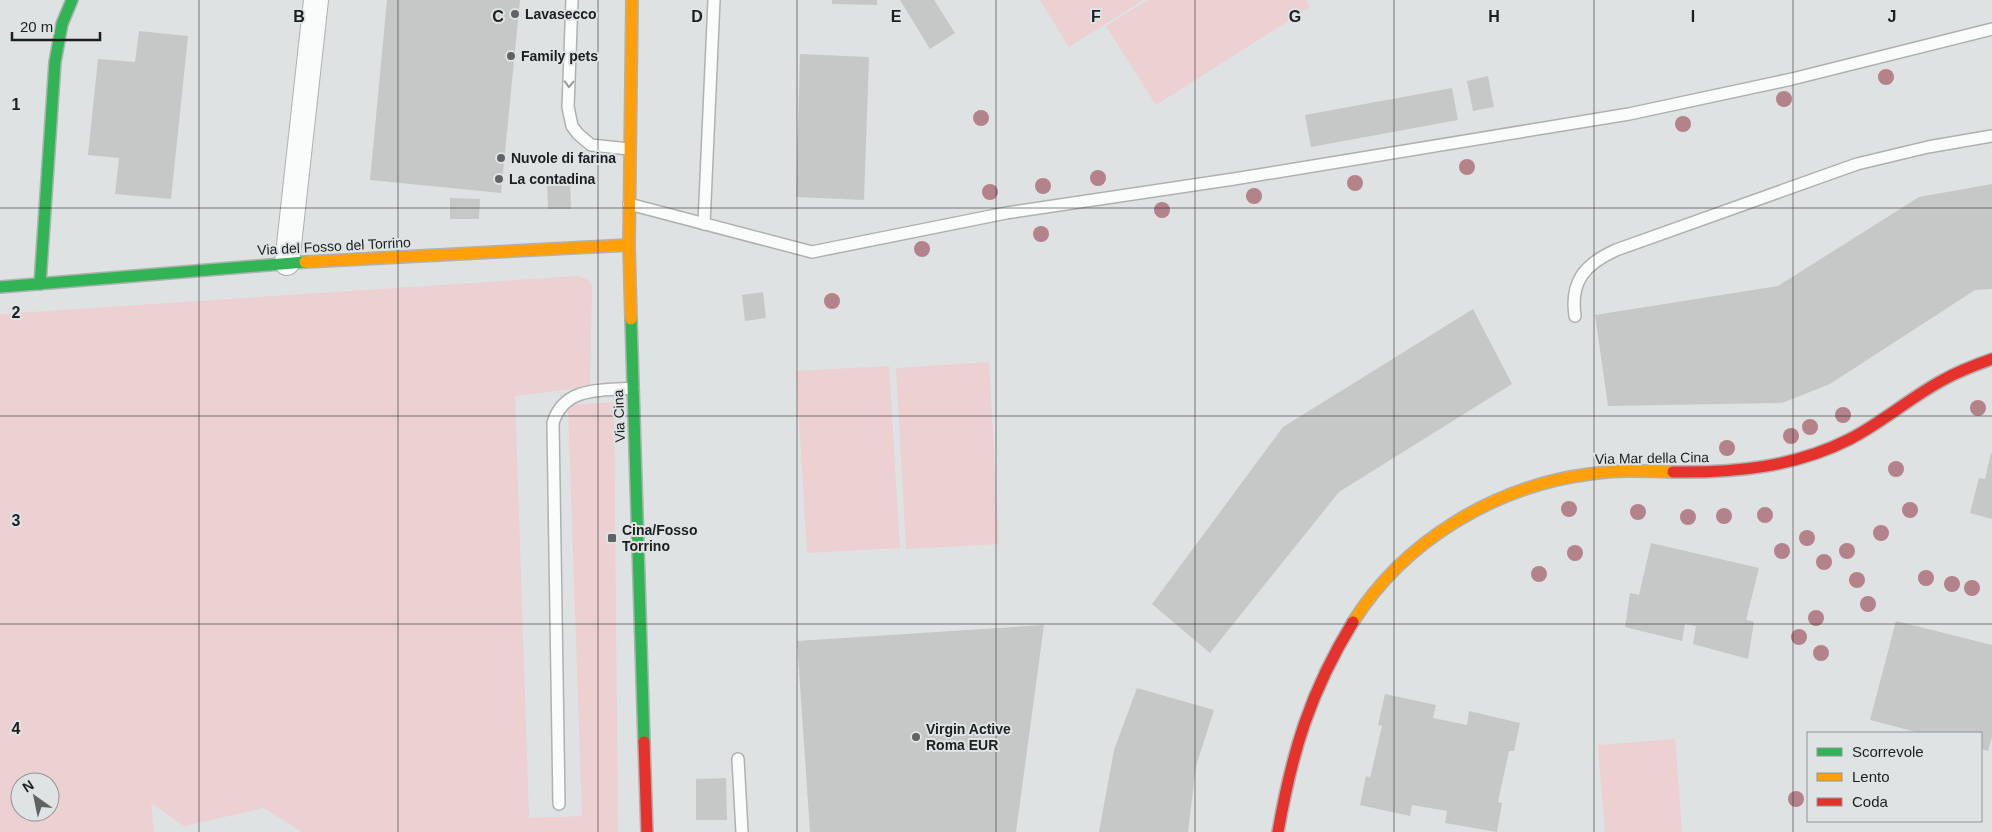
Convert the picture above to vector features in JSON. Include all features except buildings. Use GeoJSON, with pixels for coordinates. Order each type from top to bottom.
{"type":"FeatureCollection","features":[{"type":"Feature","properties":{"kind":"street"},"geometry":{"type":"LineString","coordinates":[[40,284],[46,164],[57,47],[64,17],[72,0]]}},
{"type":"Feature","properties":{"kind":"street"},"geometry":{"type":"LineString","coordinates":[[287,263],[316,0]]}},
{"type":"Feature","properties":{"kind":"street","name":"Via Cina"},"geometry":{"type":"LineString","coordinates":[[632,0],[629,204],[647,832]]}},
{"type":"Feature","properties":{"kind":"street","name":"Via del Fosso del Torrino"},"geometry":{"type":"LineString","coordinates":[[0,287],[287,263],[630,245]]}},
{"type":"Feature","properties":{"kind":"street","name":"Via Mar della Cina"},"geometry":{"type":"LineString","coordinates":[[1278,832],[1287,776],[1294,750],[1318,685],[1340,641],[1371,595],[1395,567],[1413,550],[1448,524],[1500,497],[1542,482],[1564,477],[1614,471],[1736,471],[1803,458],[1864,432],[1940,381],[1967,367],[1992,359]]}},
{"type":"Feature","properties":{"kind":"lane"},"geometry":{"type":"LineString","coordinates":[[572,0],[568,107],[572,126],[591,145],[629,149]]}},
{"type":"Feature","properties":{"kind":"lane"},"geometry":{"type":"LineString","coordinates":[[704,224],[714,0]]}},
{"type":"Feature","properties":{"kind":"lane"},"geometry":{"type":"LineString","coordinates":[[629,204],[812,252],[1006,213],[1234,180],[1629,114],[1792,79],[1992,29]]}},
{"type":"Feature","properties":{"kind":"lane"},"geometry":{"type":"LineString","coordinates":[[1575,316],[1573,302],[1577,283],[1592,264],[1616,250],[1857,164],[1928,147],[1992,136]]}},
{"type":"Feature","properties":{"kind":"lane"},"geometry":{"type":"LineString","coordinates":[[559,804],[553,423],[560,406],[575,395],[633,388]]}},
{"type":"Feature","properties":{"kind":"lane"},"geometry":{"type":"LineString","coordinates":[[738,759],[742,832]]}},
{"type":"Feature","properties":{"kind":"shaded area"},"geometry":{"type":"Polygon","coordinates":[[[1040,0],[1143,0],[1069,47],[1040,0]]]}},
{"type":"Feature","properties":{"kind":"shaded area"},"geometry":{"type":"Polygon","coordinates":[[[1148,0],[1306,0],[1310,7],[1156,105],[1106,26],[1148,0]]]}},
{"type":"Feature","properties":{"kind":"shaded area"},"geometry":{"type":"Polygon","coordinates":[[[577,276],[587,279],[592,285],[590,387],[515,396],[529,818],[582,816],[568,405],[614,402],[618,832],[302,832],[264,808],[184,826],[151,803],[154,832],[0,832],[0,314],[577,276]]]}},
{"type":"Feature","properties":{"kind":"shaded area"},"geometry":{"type":"Polygon","coordinates":[[[989,362],[999,544],[906,549],[896,368],[989,362]]]}},
{"type":"Feature","properties":{"kind":"shaded area"},"geometry":{"type":"Polygon","coordinates":[[[889,366],[900,548],[807,553],[796,371],[889,366]]]}},
{"type":"Feature","properties":{"kind":"shaded area"},"geometry":{"type":"Polygon","coordinates":[[[1675,739],[1682,832],[1605,832],[1598,745],[1675,739]]]}},
{"type":"Feature","properties":{"kind":"traffic: fast"},"geometry":{"type":"LineString","coordinates":[[40,284],[55,62],[62,24],[72,0]]}},
{"type":"Feature","properties":{"kind":"traffic: fast"},"geometry":{"type":"LineString","coordinates":[[0,287],[305,262]]}},
{"type":"Feature","properties":{"kind":"traffic: fast"},"geometry":{"type":"LineString","coordinates":[[631,319],[644,742]]}},
{"type":"Feature","properties":{"kind":"traffic: slow"},"geometry":{"type":"LineString","coordinates":[[631,319],[629,245],[632,0]]}},
{"type":"Feature","properties":{"kind":"traffic: slow"},"geometry":{"type":"LineString","coordinates":[[305,262],[629,245]]}},
{"type":"Feature","properties":{"kind":"traffic: slow"},"geometry":{"type":"LineString","coordinates":[[1353,622],[1374,593],[1398,566],[1425,543],[1455,522],[1487,505],[1520,491],[1555,480],[1621,471],[1673,472]]}},
{"type":"Feature","properties":{"kind":"traffic: jam"},"geometry":{"type":"LineString","coordinates":[[1673,472],[1742,469],[1786,462],[1808,456],[1850,439],[1943,380],[1967,368],[1992,359]]}},
{"type":"Feature","properties":{"kind":"traffic: jam"},"geometry":{"type":"LineString","coordinates":[[1278,832],[1283,803],[1305,723],[1325,673],[1353,622]]}},
{"type":"Feature","properties":{"kind":"traffic: jam"},"geometry":{"type":"LineString","coordinates":[[644,742],[647,832]]}},
{"type":"Feature","properties":{"kind":"place","name":"Lavasecco"},"geometry":{"type":"Point","coordinates":[515,14]}},
{"type":"Feature","properties":{"kind":"place","name":"Family pets"},"geometry":{"type":"Point","coordinates":[511,56]}},
{"type":"Feature","properties":{"kind":"place","name":"Nuvole di farina"},"geometry":{"type":"Point","coordinates":[501,158]}},
{"type":"Feature","properties":{"kind":"place","name":"La contadina"},"geometry":{"type":"Point","coordinates":[499,179]}},
{"type":"Feature","properties":{"kind":"place","name":"Cina/Fosso Torrino"},"geometry":{"type":"Point","coordinates":[612,538]}},
{"type":"Feature","properties":{"kind":"place","name":"Virgin Active Roma EUR"},"geometry":{"type":"Point","coordinates":[916,737]}}]}
